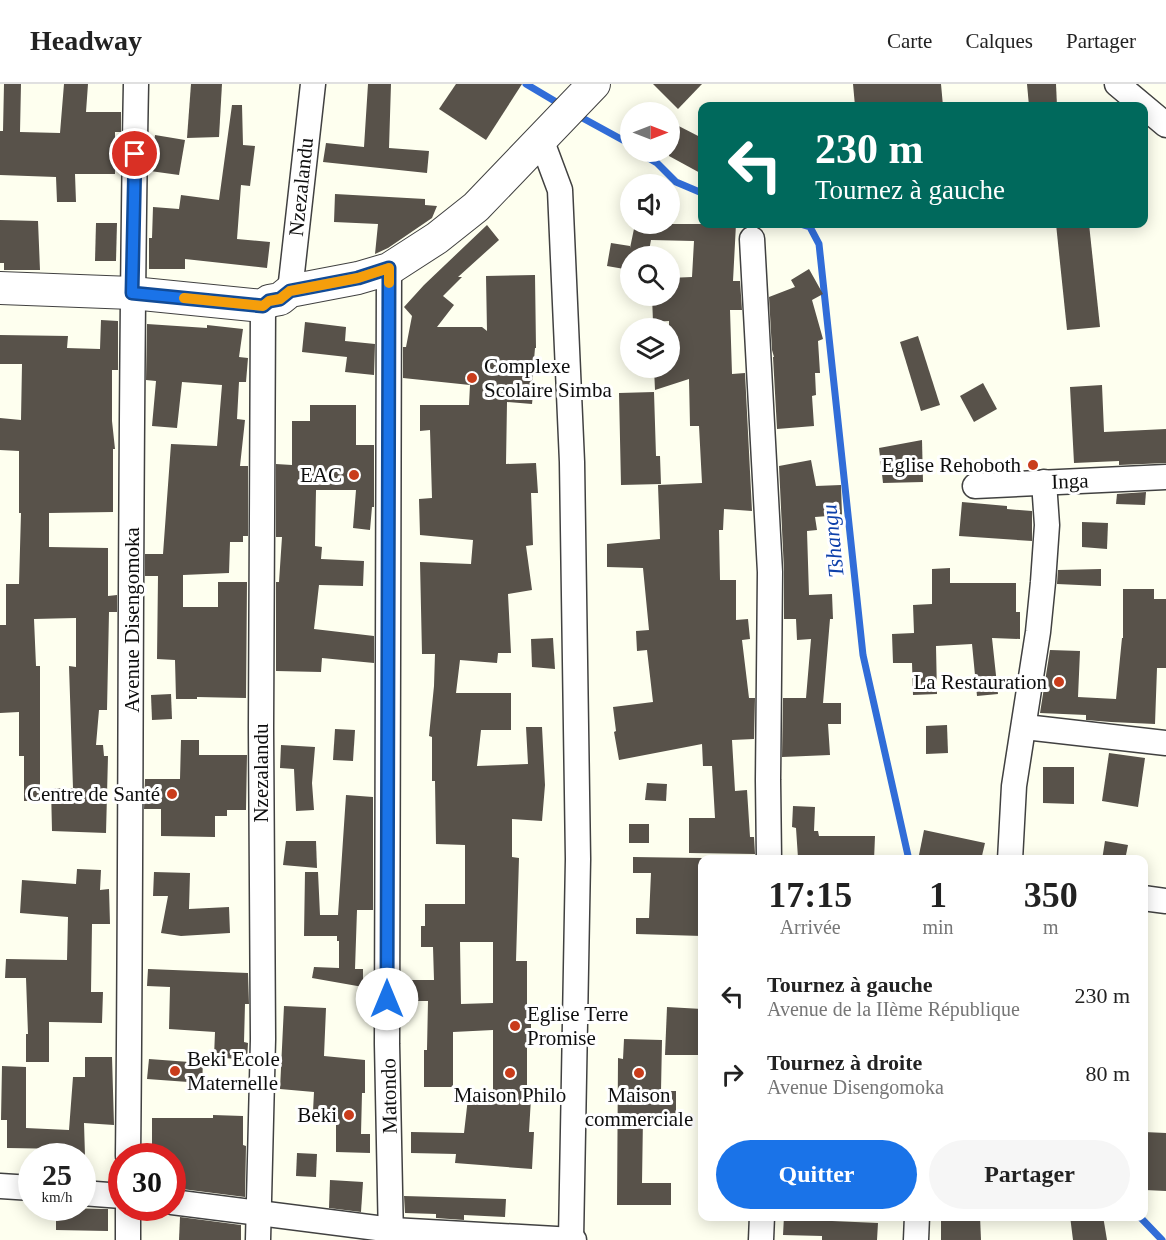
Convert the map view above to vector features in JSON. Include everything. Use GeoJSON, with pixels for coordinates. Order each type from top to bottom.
{"type":"FeatureCollection","features":[{"type":"Feature","properties":{"kind":"street","name":"Avenue Disengomoka"},"geometry":{"type":"LineString","coordinates":[[128,1143],[132,808],[132,293],[136,84]]}},
{"type":"Feature","properties":{"kind":"street","name":"Nzezalandu"},"geometry":{"type":"LineString","coordinates":[[290,291],[313,84]]}},
{"type":"Feature","properties":{"kind":"street"},"geometry":{"type":"LineString","coordinates":[[0,288],[132,293],[263,306],[269,301],[280,299],[290,291],[358,278],[389,268],[437,238],[476,207],[594,84]]}},
{"type":"Feature","properties":{"kind":"street"},"geometry":{"type":"LineString","coordinates":[[1117,84],[1139,102]]}},
{"type":"Feature","properties":{"kind":"street"},"geometry":{"type":"LineString","coordinates":[[1148,110],[1166,125]]}},
{"type":"Feature","properties":{"kind":"street"},"geometry":{"type":"LineString","coordinates":[[186,1204],[260,1212],[392,1235],[572,1240],[578,859],[572,462],[560,190],[541,139]]}},
{"type":"Feature","properties":{"kind":"street"},"geometry":{"type":"LineString","coordinates":[[752,239],[770,572],[769,855]]}},
{"type":"Feature","properties":{"kind":"street","name":"Matondo"},"geometry":{"type":"LineString","coordinates":[[389,268],[387,1044],[392,1235]]}},
{"type":"Feature","properties":{"kind":"street","name":"Nzezalandu"},"geometry":{"type":"LineString","coordinates":[[258,1240],[263,1039],[261,740],[263,306]]}},
{"type":"Feature","properties":{"kind":"street","name":"Inga"},"geometry":{"type":"LineString","coordinates":[[975,486],[1166,477]]}},
{"type":"Feature","properties":{"kind":"street"},"geometry":{"type":"LineString","coordinates":[[1010,855],[1014,786],[1025,727],[1044,571],[1047,525],[1044,482]]}},
{"type":"Feature","properties":{"kind":"street"},"geometry":{"type":"LineString","coordinates":[[1025,727],[1166,743]]}},
{"type":"Feature","properties":{"kind":"street"},"geometry":{"type":"LineString","coordinates":[[1148,899],[1166,901]]}},
{"type":"Feature","properties":{"kind":"street"},"geometry":{"type":"LineString","coordinates":[[0,1186],[18,1187]]}},
{"type":"Feature","properties":{"kind":"street"},"geometry":{"type":"LineString","coordinates":[[128,1221],[128,1240]]}},
{"type":"Feature","properties":{"kind":"street"},"geometry":{"type":"LineString","coordinates":[[761,1240],[762,1221]]}},
{"type":"Feature","properties":{"kind":"street"},"geometry":{"type":"LineString","coordinates":[[916,1240],[917,1221]]}},
{"type":"Feature","properties":{"kind":"building"},"geometry":{"type":"Polygon","coordinates":[[[4,84],[21,84],[20,132],[60,133],[64,84],[88,84],[86,112],[121,112],[121,132],[115,132],[115,174],[75,174],[76,202],[57,202],[56,177],[0,175],[0,131],[3,131],[4,84]]]}},
{"type":"Feature","properties":{"kind":"building"},"geometry":{"type":"Polygon","coordinates":[[[191,84],[222,84],[219,137],[187,138],[191,84]]]}},
{"type":"Feature","properties":{"kind":"building"},"geometry":{"type":"Polygon","coordinates":[[[368,84],[391,84],[389,148],[429,151],[427,173],[323,162],[326,143],[364,147],[368,84]]]}},
{"type":"Feature","properties":{"kind":"building"},"geometry":{"type":"Polygon","coordinates":[[[456,84],[522,84],[486,140],[439,109],[456,84]]]}},
{"type":"Feature","properties":{"kind":"building"},"geometry":{"type":"Polygon","coordinates":[[[653,84],[702,84],[680,107],[680,102],[671,102],[653,84]]]}},
{"type":"Feature","properties":{"kind":"building"},"geometry":{"type":"Polygon","coordinates":[[[853,84],[941,84],[943,102],[855,102],[853,84]]]}},
{"type":"Feature","properties":{"kind":"building"},"geometry":{"type":"Polygon","coordinates":[[[1027,84],[1056,84],[1057,102],[1029,102],[1027,84]]]}},
{"type":"Feature","properties":{"kind":"building"},"geometry":{"type":"Polygon","coordinates":[[[232,105],[242,105],[243,145],[255,146],[250,186],[241,185],[237,239],[270,242],[267,268],[185,259],[185,269],[149,269],[149,238],[152,238],[153,207],[179,209],[181,195],[219,200],[232,105]]]}},
{"type":"Feature","properties":{"kind":"building"},"geometry":{"type":"Polygon","coordinates":[[[680,127],[698,136],[698,172],[680,162],[680,127]]]}},
{"type":"Feature","properties":{"kind":"building"},"geometry":{"type":"Polygon","coordinates":[[[155,135],[185,140],[179,175],[150,171],[155,135]]]}},
{"type":"Feature","properties":{"kind":"building"},"geometry":{"type":"Polygon","coordinates":[[[335,194],[425,199],[425,205],[437,206],[432,218],[388,248],[375,254],[378,224],[334,222],[335,194]]]}},
{"type":"Feature","properties":{"kind":"building"},"geometry":{"type":"Polygon","coordinates":[[[0,220],[38,221],[40,270],[4,270],[4,263],[0,263],[0,220]]]}},
{"type":"Feature","properties":{"kind":"building"},"geometry":{"type":"Polygon","coordinates":[[[96,223],[117,223],[116,261],[95,261],[96,223]]]}},
{"type":"Feature","properties":{"kind":"building"},"geometry":{"type":"Polygon","coordinates":[[[680,224],[698,224],[698,228],[736,228],[733,281],[740,281],[742,310],[730,310],[732,374],[745,373],[752,511],[724,509],[723,530],[719,530],[720,580],[736,580],[736,620],[748,619],[750,639],[742,640],[749,698],[755,698],[754,739],[732,740],[735,791],[747,790],[750,837],[754,837],[755,854],[689,853],[689,818],[715,818],[712,766],[703,766],[702,744],[619,760],[614,732],[616,731],[613,707],[653,702],[647,650],[637,651],[636,631],[649,630],[643,568],[607,567],[607,544],[660,539],[658,485],[702,483],[699,426],[690,426],[689,379],[655,390],[654,378],[680,378],[680,318],[653,318],[652,306],[680,306],[680,278],[692,277],[694,241],[651,240],[650,246],[630,246],[633,234],[680,234],[680,224]]]}},
{"type":"Feature","properties":{"kind":"building"},"geometry":{"type":"Polygon","coordinates":[[[487,225],[499,240],[458,277],[462,277],[443,296],[454,305],[437,327],[482,327],[487,331],[486,276],[535,275],[536,348],[532,404],[507,402],[506,464],[536,463],[538,493],[531,493],[533,545],[526,546],[532,590],[508,594],[511,653],[498,653],[497,663],[460,660],[456,693],[511,693],[511,730],[481,730],[477,766],[528,764],[526,727],[542,727],[545,785],[542,821],[512,819],[512,857],[519,858],[516,961],[527,961],[527,1005],[531,1005],[531,1048],[527,1048],[527,1098],[531,1098],[529,1132],[534,1132],[532,1169],[455,1163],[456,1154],[411,1153],[411,1132],[464,1133],[468,1098],[493,1098],[493,1030],[453,1032],[453,1087],[424,1087],[428,1001],[407,1001],[408,995],[401,994],[401,980],[434,980],[433,947],[421,947],[421,926],[425,926],[425,904],[465,904],[465,845],[436,844],[435,781],[432,781],[432,737],[429,736],[435,654],[422,654],[420,562],[471,564],[473,540],[420,535],[419,499],[432,498],[430,430],[420,431],[420,405],[469,405],[470,385],[403,378],[403,347],[406,347],[412,316],[404,307],[487,225]],[[460,942],[461,1004],[493,1003],[493,942],[460,942]]]}},
{"type":"Feature","properties":{"kind":"building"},"geometry":{"type":"Polygon","coordinates":[[[1056,228],[1089,228],[1100,327],[1067,330],[1056,228]]]}},
{"type":"Feature","properties":{"kind":"building"},"geometry":{"type":"Polygon","coordinates":[[[611,243],[630,246],[620,246],[620,268],[607,266],[611,243]]]}},
{"type":"Feature","properties":{"kind":"building"},"geometry":{"type":"Polygon","coordinates":[[[809,269],[823,294],[812,300],[823,339],[818,341],[820,373],[815,373],[816,395],[812,396],[814,426],[777,429],[769,297],[795,287],[791,280],[809,269]]]}},
{"type":"Feature","properties":{"kind":"building"},"geometry":{"type":"Polygon","coordinates":[[[101,320],[118,321],[118,370],[112,370],[112,421],[115,449],[113,449],[113,512],[49,513],[49,547],[108,548],[108,596],[117,595],[117,612],[109,612],[107,710],[99,710],[96,745],[103,745],[104,756],[108,756],[106,833],[52,831],[51,788],[73,788],[69,666],[76,667],[76,618],[34,619],[36,666],[40,666],[40,801],[24,801],[24,756],[19,756],[19,712],[0,713],[0,625],[6,625],[6,584],[19,584],[21,513],[19,513],[19,451],[0,450],[0,418],[21,420],[22,364],[0,364],[0,335],[68,336],[67,348],[100,349],[101,320]]]}},
{"type":"Feature","properties":{"kind":"building"},"geometry":{"type":"Polygon","coordinates":[[[305,322],[346,327],[345,341],[375,344],[374,375],[345,372],[347,357],[302,352],[305,322]]]}},
{"type":"Feature","properties":{"kind":"building"},"geometry":{"type":"Polygon","coordinates":[[[147,324],[207,328],[207,325],[243,329],[239,357],[248,358],[246,382],[239,382],[237,419],[245,420],[240,466],[248,466],[248,536],[243,536],[243,542],[230,542],[229,573],[183,575],[183,607],[218,607],[218,582],[247,582],[246,698],[176,699],[175,660],[157,659],[158,576],[145,576],[145,554],[163,554],[171,444],[217,446],[222,385],[182,382],[177,428],[152,426],[156,381],[146,380],[147,324]]]}},
{"type":"Feature","properties":{"kind":"building"},"geometry":{"type":"Polygon","coordinates":[[[918,336],[940,405],[921,411],[900,342],[918,336]]]}},
{"type":"Feature","properties":{"kind":"building"},"geometry":{"type":"Polygon","coordinates":[[[983,383],[997,409],[974,422],[960,396],[983,383]]]}},
{"type":"Feature","properties":{"kind":"building"},"geometry":{"type":"Polygon","coordinates":[[[1102,385],[1104,432],[1166,429],[1166,463],[1119,465],[1119,461],[1074,463],[1070,387],[1102,385]]]}},
{"type":"Feature","properties":{"kind":"building"},"geometry":{"type":"Polygon","coordinates":[[[654,392],[656,456],[660,456],[661,484],[621,485],[619,393],[654,392]]]}},
{"type":"Feature","properties":{"kind":"building"},"geometry":{"type":"Polygon","coordinates":[[[310,405],[356,405],[356,445],[374,445],[374,507],[372,507],[370,530],[353,528],[356,490],[316,490],[315,546],[322,547],[321,559],[364,561],[363,586],[319,585],[314,629],[374,636],[374,663],[322,658],[321,672],[276,671],[276,582],[279,582],[282,537],[276,537],[276,464],[292,465],[292,421],[310,421],[310,405]]]}},
{"type":"Feature","properties":{"kind":"building"},"geometry":{"type":"Polygon","coordinates":[[[922,440],[923,482],[883,483],[879,448],[922,440]]]}},
{"type":"Feature","properties":{"kind":"building"},"geometry":{"type":"Polygon","coordinates":[[[811,460],[816,486],[841,485],[842,515],[815,517],[817,530],[807,531],[809,595],[832,594],[833,619],[830,619],[823,703],[841,703],[841,724],[828,724],[830,755],[782,757],[783,698],[806,698],[811,639],[797,640],[796,619],[784,619],[779,466],[811,460]]]}},
{"type":"Feature","properties":{"kind":"building"},"geometry":{"type":"Polygon","coordinates":[[[1146,492],[1145,505],[1116,504],[1117,494],[1146,492]]]}},
{"type":"Feature","properties":{"kind":"building"},"geometry":{"type":"Polygon","coordinates":[[[962,502],[1032,511],[1032,541],[959,536],[962,502]]]}},
{"type":"Feature","properties":{"kind":"building"},"geometry":{"type":"Polygon","coordinates":[[[1082,522],[1108,523],[1107,549],[1082,547],[1082,522]]]}},
{"type":"Feature","properties":{"kind":"building"},"geometry":{"type":"Polygon","coordinates":[[[950,568],[950,583],[1016,583],[1016,612],[1020,612],[1020,639],[992,638],[998,694],[977,696],[972,644],[936,646],[937,694],[913,695],[912,663],[893,663],[892,634],[914,633],[913,605],[932,604],[932,569],[950,568]]]}},
{"type":"Feature","properties":{"kind":"building"},"geometry":{"type":"Polygon","coordinates":[[[1101,569],[1101,586],[1057,584],[1058,570],[1101,569]]]}},
{"type":"Feature","properties":{"kind":"building"},"geometry":{"type":"Polygon","coordinates":[[[1123,589],[1154,589],[1154,599],[1166,599],[1166,668],[1157,668],[1155,724],[1086,720],[1086,715],[1040,713],[1050,650],[1080,651],[1078,697],[1116,699],[1123,638],[1123,589]]]}},
{"type":"Feature","properties":{"kind":"building"},"geometry":{"type":"Polygon","coordinates":[[[553,638],[555,669],[532,667],[531,639],[553,638]]]}},
{"type":"Feature","properties":{"kind":"building"},"geometry":{"type":"Polygon","coordinates":[[[171,694],[172,719],[152,720],[151,695],[171,694]]]}},
{"type":"Feature","properties":{"kind":"building"},"geometry":{"type":"Polygon","coordinates":[[[947,725],[948,753],[926,754],[926,726],[947,725]]]}},
{"type":"Feature","properties":{"kind":"building"},"geometry":{"type":"Polygon","coordinates":[[[335,729],[355,730],[353,761],[333,760],[335,729]]]}},
{"type":"Feature","properties":{"kind":"building"},"geometry":{"type":"Polygon","coordinates":[[[181,740],[199,740],[199,755],[247,755],[246,810],[227,810],[227,816],[215,816],[215,837],[161,836],[161,809],[144,809],[145,779],[180,779],[181,740]]]}},
{"type":"Feature","properties":{"kind":"building"},"geometry":{"type":"Polygon","coordinates":[[[281,745],[315,747],[312,783],[314,810],[296,811],[294,769],[280,768],[281,745]]]}},
{"type":"Feature","properties":{"kind":"building"},"geometry":{"type":"Polygon","coordinates":[[[1109,753],[1145,758],[1138,807],[1102,801],[1109,753]]]}},
{"type":"Feature","properties":{"kind":"building"},"geometry":{"type":"Polygon","coordinates":[[[1043,767],[1074,767],[1074,804],[1043,803],[1043,767]]]}},
{"type":"Feature","properties":{"kind":"building"},"geometry":{"type":"Polygon","coordinates":[[[647,783],[667,784],[666,801],[645,800],[647,783]]]}},
{"type":"Feature","properties":{"kind":"building"},"geometry":{"type":"Polygon","coordinates":[[[346,795],[373,797],[373,910],[357,910],[355,969],[363,969],[363,987],[312,978],[314,967],[339,968],[339,941],[337,941],[337,936],[304,936],[305,872],[318,872],[320,915],[338,915],[346,795]]]}},
{"type":"Feature","properties":{"kind":"building"},"geometry":{"type":"Polygon","coordinates":[[[793,806],[815,807],[814,831],[818,831],[819,836],[875,836],[874,855],[798,855],[796,828],[792,827],[793,806]]]}},
{"type":"Feature","properties":{"kind":"building"},"geometry":{"type":"Polygon","coordinates":[[[629,824],[649,824],[649,843],[629,843],[629,824]]]}},
{"type":"Feature","properties":{"kind":"building"},"geometry":{"type":"Polygon","coordinates":[[[924,830],[985,843],[982,855],[919,855],[924,830]]]}},
{"type":"Feature","properties":{"kind":"building"},"geometry":{"type":"Polygon","coordinates":[[[286,841],[316,841],[317,868],[283,865],[286,841]]]}},
{"type":"Feature","properties":{"kind":"building"},"geometry":{"type":"Polygon","coordinates":[[[1105,841],[1128,845],[1126,855],[1103,855],[1105,841]]]}},
{"type":"Feature","properties":{"kind":"building"},"geometry":{"type":"Polygon","coordinates":[[[633,857],[698,858],[698,936],[636,934],[636,918],[649,918],[651,873],[633,873],[633,857]]]}},
{"type":"Feature","properties":{"kind":"building"},"geometry":{"type":"Polygon","coordinates":[[[77,869],[101,870],[100,890],[109,889],[110,924],[92,924],[91,992],[103,992],[102,1023],[49,1022],[49,1062],[26,1062],[26,1034],[28,1034],[26,978],[5,978],[6,959],[67,960],[68,917],[20,913],[22,880],[76,884],[77,869]]]}},
{"type":"Feature","properties":{"kind":"building"},"geometry":{"type":"Polygon","coordinates":[[[154,872],[190,873],[189,909],[229,907],[230,933],[181,936],[161,933],[168,896],[153,896],[154,872]]]}},
{"type":"Feature","properties":{"kind":"building"},"geometry":{"type":"Polygon","coordinates":[[[148,969],[248,973],[249,1004],[245,1004],[244,1042],[248,1043],[247,1060],[214,1057],[215,1032],[169,1029],[170,987],[147,986],[148,969]]]}},
{"type":"Feature","properties":{"kind":"building"},"geometry":{"type":"Polygon","coordinates":[[[284,1006],[326,1008],[324,1056],[365,1060],[361,1134],[370,1134],[370,1153],[336,1152],[336,1113],[313,1111],[314,1092],[280,1089],[284,1006]]]}},
{"type":"Feature","properties":{"kind":"building"},"geometry":{"type":"Polygon","coordinates":[[[667,1007],[698,1009],[698,1055],[665,1055],[667,1007]]]}},
{"type":"Feature","properties":{"kind":"building"},"geometry":{"type":"Polygon","coordinates":[[[624,1039],[662,1040],[661,1091],[676,1091],[676,1117],[643,1117],[642,1183],[671,1183],[671,1205],[617,1205],[618,1058],[623,1059],[624,1039]]]}},
{"type":"Feature","properties":{"kind":"building"},"geometry":{"type":"Polygon","coordinates":[[[85,1057],[112,1057],[114,1125],[84,1123],[85,1143],[18,1143],[18,1148],[7,1148],[7,1120],[1,1120],[2,1066],[26,1067],[26,1128],[69,1130],[73,1077],[85,1077],[85,1057]]]}},
{"type":"Feature","properties":{"kind":"building","name":"Beki Ecole Maternelle"},"geometry":{"type":"Polygon","coordinates":[[[149,1059],[203,1063],[202,1083],[147,1079],[149,1059]]]}},
{"type":"Feature","properties":{"kind":"building"},"geometry":{"type":"Polygon","coordinates":[[[213,1115],[243,1116],[243,1145],[246,1146],[245,1197],[186,1190],[186,1143],[152,1143],[152,1118],[213,1118],[213,1115]]]}},
{"type":"Feature","properties":{"kind":"building"},"geometry":{"type":"Polygon","coordinates":[[[1148,1132],[1166,1133],[1166,1191],[1148,1190],[1148,1132]]]}},
{"type":"Feature","properties":{"kind":"building"},"geometry":{"type":"Polygon","coordinates":[[[297,1153],[317,1154],[316,1177],[296,1176],[297,1153]]]}},
{"type":"Feature","properties":{"kind":"building"},"geometry":{"type":"Polygon","coordinates":[[[330,1180],[363,1182],[361,1212],[329,1208],[330,1180]]]}},
{"type":"Feature","properties":{"kind":"building"},"geometry":{"type":"Polygon","coordinates":[[[404,1196],[506,1199],[505,1217],[464,1215],[464,1220],[436,1218],[436,1214],[405,1213],[404,1196]]]}},
{"type":"Feature","properties":{"kind":"building"},"geometry":{"type":"Polygon","coordinates":[[[96,1209],[108,1209],[108,1231],[56,1230],[56,1221],[96,1221],[96,1209]]]}},
{"type":"Feature","properties":{"kind":"building"},"geometry":{"type":"Polygon","coordinates":[[[186,1218],[241,1225],[241,1240],[179,1240],[180,1221],[186,1221],[186,1218]]]}},
{"type":"Feature","properties":{"kind":"building"},"geometry":{"type":"Polygon","coordinates":[[[784,1221],[878,1223],[877,1240],[822,1240],[822,1236],[783,1235],[784,1221]]]}},
{"type":"Feature","properties":{"kind":"building"},"geometry":{"type":"Polygon","coordinates":[[[941,1221],[980,1221],[981,1240],[941,1240],[941,1221]]]}},
{"type":"Feature","properties":{"kind":"building"},"geometry":{"type":"Polygon","coordinates":[[[1071,1221],[1104,1221],[1107,1240],[1073,1240],[1071,1221]]]}},
{"type":"Feature","properties":{"kind":"waterway","name":"Tshangu"},"geometry":{"type":"LineString","coordinates":[[526,84],[563,106]]}},
{"type":"Feature","properties":{"kind":"waterway","name":"Tshangu"},"geometry":{"type":"LineString","coordinates":[[577,115],[620,139]]}},
{"type":"Feature","properties":{"kind":"waterway","name":"Tshangu"},"geometry":{"type":"LineString","coordinates":[[655,162],[676,182],[698,191]]}},
{"type":"Feature","properties":{"kind":"waterway","name":"Tshangu"},"geometry":{"type":"LineString","coordinates":[[811,228],[819,244],[863,655],[908,855]]}},
{"type":"Feature","properties":{"kind":"waterway","name":"Tshangu"},"geometry":{"type":"LineString","coordinates":[[1144,1221],[1162,1240]]}},
{"type":"Feature","properties":{"kind":"slow traffic"},"geometry":{"type":"LineString","coordinates":[[184,298],[263,306],[269,301],[280,299],[290,291],[358,278],[389,268],[389,283]]}},
{"type":"Feature","properties":{"kind":"place","name":"Complexe Scolaire Simba"},"geometry":{"type":"Point","coordinates":[472,378]}},
{"type":"Feature","properties":{"kind":"place","name":"Eglise Rehoboth"},"geometry":{"type":"Point","coordinates":[1033,465]}},
{"type":"Feature","properties":{"kind":"place","name":"EAC"},"geometry":{"type":"Point","coordinates":[354,475]}},
{"type":"Feature","properties":{"kind":"place","name":"La Restauration"},"geometry":{"type":"Point","coordinates":[1059,682]}},
{"type":"Feature","properties":{"kind":"place","name":"Centre de Santé"},"geometry":{"type":"Point","coordinates":[172,794]}},
{"type":"Feature","properties":{"kind":"place","name":"Eglise Terre Promise"},"geometry":{"type":"Point","coordinates":[515,1026]}},
{"type":"Feature","properties":{"kind":"place","name":"Beki Ecole Maternelle"},"geometry":{"type":"Point","coordinates":[175,1071]}},
{"type":"Feature","properties":{"kind":"place","name":"Maison Philo"},"geometry":{"type":"Point","coordinates":[510,1073]}},
{"type":"Feature","properties":{"kind":"place","name":"Maison commerciale"},"geometry":{"type":"Point","coordinates":[639,1073]}},
{"type":"Feature","properties":{"kind":"place","name":"Beki"},"geometry":{"type":"Point","coordinates":[349,1115]}},
{"type":"Feature","properties":{"kind":"route"},"geometry":{"type":"LineString","coordinates":[[135,154],[132,293],[263,306],[269,301],[280,299],[290,291],[358,278],[389,268],[387,999]]}}]}
